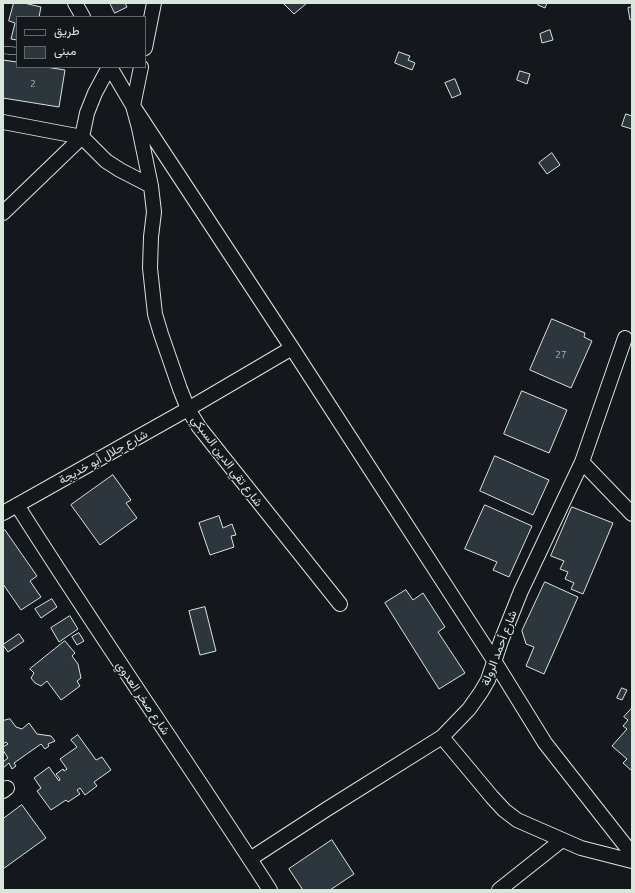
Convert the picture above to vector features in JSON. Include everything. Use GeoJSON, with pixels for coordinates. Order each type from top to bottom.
{"type":"FeatureCollection","features":[{"type":"Feature","properties":{"kind":"street"},"geometry":{"type":"LineString","coordinates":[[76,3],[82,16]]}},
{"type":"Feature","properties":{"kind":"street"},"geometry":{"type":"LineString","coordinates":[[146,43],[154,3]]}},
{"type":"Feature","properties":{"kind":"street"},"geometry":{"type":"LineString","coordinates":[[3,214],[82,137],[95,93],[109,68]]}},
{"type":"Feature","properties":{"kind":"street","name":"شارع تقي الدين السبكي"},"geometry":{"type":"LineString","coordinates":[[111,68],[133,106],[139,128],[151,186],[154,212],[151,236],[150,268],[155,314],[188,409],[199,427],[340,604]]}},
{"type":"Feature","properties":{"kind":"street"},"geometry":{"type":"LineString","coordinates":[[141,68],[133,106],[292,348],[495,662],[545,743],[632,854]]}},
{"type":"Feature","properties":{"kind":"street"},"geometry":{"type":"LineString","coordinates":[[3,122],[82,137],[106,161],[151,186]]}},
{"type":"Feature","properties":{"kind":"street","name":"شارع أحمد الرولة"},"geometry":{"type":"LineString","coordinates":[[250,859],[442,738],[469,709],[488,680],[501,641],[521,591],[582,462],[625,338]]}},
{"type":"Feature","properties":{"kind":"street","name":"شارع جلال أبو خديجة"},"geometry":{"type":"LineString","coordinates":[[3,513],[188,409],[292,348]]}},
{"type":"Feature","properties":{"kind":"street"},"geometry":{"type":"LineString","coordinates":[[582,462],[632,514]]}},
{"type":"Feature","properties":{"kind":"street","name":"شارع صخر العدوي"},"geometry":{"type":"LineString","coordinates":[[17,505],[123,669],[270,890]]}},
{"type":"Feature","properties":{"kind":"street"},"geometry":{"type":"LineString","coordinates":[[442,738],[504,810],[517,820],[581,848],[632,861]]}},
{"type":"Feature","properties":{"kind":"street"},"geometry":{"type":"LineString","coordinates":[[499,890],[562,840]]}},
{"type":"Feature","properties":{"kind":"lane"},"geometry":{"type":"LineString","coordinates":[[3,50],[16,51]]}},
{"type":"Feature","properties":{"kind":"building"},"geometry":{"type":"Polygon","coordinates":[[[14,3],[24,3],[41,7],[39,16],[16,16],[16,40],[11,39],[15,23],[9,21],[14,3]]]}},
{"type":"Feature","properties":{"kind":"building"},"geometry":{"type":"Polygon","coordinates":[[[110,3],[125,3],[127,7],[115,13],[110,3]]]}},
{"type":"Feature","properties":{"kind":"building"},"geometry":{"type":"Polygon","coordinates":[[[307,3],[294,14],[284,4],[307,3]]]}},
{"type":"Feature","properties":{"kind":"building"},"geometry":{"type":"Polygon","coordinates":[[[539,3],[547,3],[545,8],[538,5],[539,3]]]}},
{"type":"Feature","properties":{"kind":"building"},"geometry":{"type":"Polygon","coordinates":[[[632,7],[632,19],[630,20],[628,8],[632,7]]]}},
{"type":"Feature","properties":{"kind":"building"},"geometry":{"type":"Polygon","coordinates":[[[550,30],[553,40],[542,43],[540,34],[550,30]]]}},
{"type":"Feature","properties":{"kind":"building"},"geometry":{"type":"Polygon","coordinates":[[[399,52],[410,56],[408,60],[415,63],[412,70],[395,63],[399,52]]]}},
{"type":"Feature","properties":{"kind":"building"},"geometry":{"type":"Polygon","coordinates":[[[3,60],[16,62],[16,68],[52,68],[65,70],[59,107],[3,98],[3,60]]]}},
{"type":"Feature","properties":{"kind":"building"},"geometry":{"type":"Polygon","coordinates":[[[520,71],[530,74],[527,84],[517,80],[520,71]]]}},
{"type":"Feature","properties":{"kind":"building"},"geometry":{"type":"Polygon","coordinates":[[[455,79],[461,94],[452,98],[445,83],[455,79]]]}},
{"type":"Feature","properties":{"kind":"building"},"geometry":{"type":"Polygon","coordinates":[[[626,114],[632,116],[632,129],[622,126],[626,114]]]}},
{"type":"Feature","properties":{"kind":"building"},"geometry":{"type":"Polygon","coordinates":[[[552,153],[560,165],[547,174],[539,163],[552,153]]]}},
{"type":"Feature","properties":{"kind":"building"},"geometry":{"type":"Polygon","coordinates":[[[552,319],[585,333],[584,337],[592,341],[571,388],[530,370],[552,319]]]}},
{"type":"Feature","properties":{"kind":"building"},"geometry":{"type":"Polygon","coordinates":[[[522,391],[567,410],[549,453],[504,434],[522,391]]]}},
{"type":"Feature","properties":{"kind":"building"},"geometry":{"type":"Polygon","coordinates":[[[495,456],[549,480],[533,515],[480,491],[495,456]]]}},
{"type":"Feature","properties":{"kind":"building"},"geometry":{"type":"Polygon","coordinates":[[[113,475],[131,500],[126,503],[137,518],[100,545],[71,505],[113,475]]]}},
{"type":"Feature","properties":{"kind":"building"},"geometry":{"type":"Polygon","coordinates":[[[485,505],[532,526],[509,577],[493,570],[497,562],[465,549],[485,505]]]}},
{"type":"Feature","properties":{"kind":"building"},"geometry":{"type":"Polygon","coordinates":[[[572,507],[613,523],[583,594],[571,589],[574,583],[565,579],[568,572],[560,569],[564,561],[551,556],[572,507]]]}},
{"type":"Feature","properties":{"kind":"building"},"geometry":{"type":"Polygon","coordinates":[[[219,516],[223,528],[232,524],[236,535],[231,536],[234,547],[210,555],[199,523],[219,516]]]}},
{"type":"Feature","properties":{"kind":"building"},"geometry":{"type":"Polygon","coordinates":[[[5,530],[37,576],[30,581],[41,597],[21,610],[3,584],[3,531],[5,530]]]}},
{"type":"Feature","properties":{"kind":"building"},"geometry":{"type":"Polygon","coordinates":[[[545,582],[578,597],[544,674],[526,666],[534,647],[526,644],[522,631],[545,582]]]}},
{"type":"Feature","properties":{"kind":"building"},"geometry":{"type":"Polygon","coordinates":[[[406,590],[413,600],[423,593],[445,627],[438,632],[465,673],[439,689],[385,603],[406,590]]]}},
{"type":"Feature","properties":{"kind":"building"},"geometry":{"type":"Polygon","coordinates":[[[52,599],[57,607],[41,618],[35,609],[52,599]]]}},
{"type":"Feature","properties":{"kind":"building"},"geometry":{"type":"Polygon","coordinates":[[[205,607],[216,651],[200,655],[189,611],[205,607]]]}},
{"type":"Feature","properties":{"kind":"building"},"geometry":{"type":"Polygon","coordinates":[[[70,616],[78,629],[59,642],[51,628],[70,616]]]}},
{"type":"Feature","properties":{"kind":"building"},"geometry":{"type":"Polygon","coordinates":[[[79,633],[84,641],[77,645],[72,637],[79,633]]]}},
{"type":"Feature","properties":{"kind":"building"},"geometry":{"type":"Polygon","coordinates":[[[19,634],[24,641],[8,652],[3,645],[19,634]]]}},
{"type":"Feature","properties":{"kind":"building"},"geometry":{"type":"Polygon","coordinates":[[[65,641],[75,653],[72,656],[78,664],[81,678],[77,681],[80,686],[61,700],[47,681],[41,686],[35,683],[31,678],[34,673],[30,669],[65,641]]]}},
{"type":"Feature","properties":{"kind":"building"},"geometry":{"type":"Polygon","coordinates":[[[622,688],[627,690],[622,700],[617,698],[622,688]]]}},
{"type":"Feature","properties":{"kind":"building"},"geometry":{"type":"Polygon","coordinates":[[[632,708],[632,771],[623,763],[627,759],[612,746],[627,729],[623,726],[628,720],[624,717],[632,708]]]}},
{"type":"Feature","properties":{"kind":"building"},"geometry":{"type":"Polygon","coordinates":[[[10,719],[16,727],[22,729],[29,723],[37,734],[51,736],[55,741],[48,744],[49,746],[45,749],[41,744],[14,763],[16,766],[12,769],[9,763],[3,768],[3,762],[8,758],[3,750],[3,747],[8,744],[6,742],[3,744],[3,721],[10,719]]]}},
{"type":"Feature","properties":{"kind":"building"},"geometry":{"type":"Polygon","coordinates":[[[78,735],[96,760],[102,757],[111,770],[94,782],[97,786],[85,795],[80,788],[77,790],[80,794],[68,802],[66,800],[51,810],[37,791],[41,788],[34,778],[49,767],[59,781],[60,779],[56,774],[63,769],[64,771],[67,769],[60,759],[77,747],[71,740],[78,735]]]}},
{"type":"Feature","properties":{"kind":"building"},"geometry":{"type":"Polygon","coordinates":[[[22,805],[46,838],[3,869],[3,819],[22,805]]]}},
{"type":"Feature","properties":{"kind":"building"},"geometry":{"type":"Polygon","coordinates":[[[332,840],[354,874],[330,890],[303,890],[289,869],[332,840]]]}}]}
